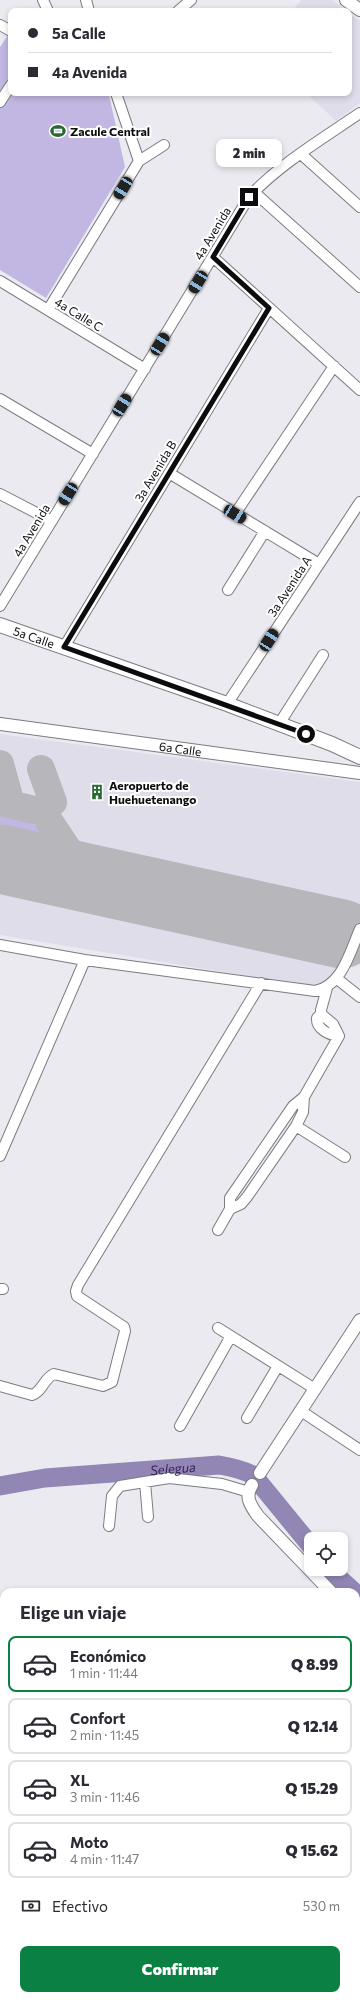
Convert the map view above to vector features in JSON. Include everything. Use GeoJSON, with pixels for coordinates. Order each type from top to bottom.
{"type":"FeatureCollection","features":[{"type":"Feature","properties":{"kind":"main road","name":"5a Calle"},"geometry":{"type":"LineString","coordinates":[[0,625],[227,704],[332,744],[360,757]]}},
{"type":"Feature","properties":{"kind":"street"},"geometry":{"type":"LineString","coordinates":[[182,8],[191,0]]}},
{"type":"Feature","properties":{"kind":"street"},"geometry":{"type":"LineString","coordinates":[[346,0],[360,10]]}},
{"type":"Feature","properties":{"kind":"street"},"geometry":{"type":"LineString","coordinates":[[0,102],[8,90]]}},
{"type":"Feature","properties":{"kind":"street"},"geometry":{"type":"LineString","coordinates":[[117,96],[139,161]]}},
{"type":"Feature","properties":{"kind":"street","name":"4a Avenida"},"geometry":{"type":"LineString","coordinates":[[0,606],[254,192],[301,154],[360,113]]}},
{"type":"Feature","properties":{"kind":"street"},"geometry":{"type":"LineString","coordinates":[[48,310],[139,161],[164,145]]}},
{"type":"Feature","properties":{"kind":"street"},"geometry":{"type":"LineString","coordinates":[[301,154],[360,206]]}},
{"type":"Feature","properties":{"kind":"street"},"geometry":{"type":"LineString","coordinates":[[254,192],[360,287]]}},
{"type":"Feature","properties":{"kind":"street"},"geometry":{"type":"LineString","coordinates":[[213,257],[360,390]]}},
{"type":"Feature","properties":{"kind":"street","name":"4a Calle C"},"geometry":{"type":"LineString","coordinates":[[0,281],[145,369]]}},
{"type":"Feature","properties":{"kind":"street","name":"3a Avenida B"},"geometry":{"type":"LineString","coordinates":[[64,647],[269,308]]}},
{"type":"Feature","properties":{"kind":"street"},"geometry":{"type":"LineString","coordinates":[[235,514],[334,366]]}},
{"type":"Feature","properties":{"kind":"street"},"geometry":{"type":"LineString","coordinates":[[0,399],[93,454]]}},
{"type":"Feature","properties":{"kind":"street"},"geometry":{"type":"LineString","coordinates":[[169,473],[319,564]]}},
{"type":"Feature","properties":{"kind":"street"},"geometry":{"type":"LineString","coordinates":[[0,494],[52,522]]}},
{"type":"Feature","properties":{"kind":"street","name":"3a Avenida A"},"geometry":{"type":"LineString","coordinates":[[227,704],[360,502]]}},
{"type":"Feature","properties":{"kind":"street"},"geometry":{"type":"LineString","coordinates":[[228,590],[265,531]]}},
{"type":"Feature","properties":{"kind":"street"},"geometry":{"type":"LineString","coordinates":[[279,724],[323,655]]}},
{"type":"Feature","properties":{"kind":"street","name":"6a Calle"},"geometry":{"type":"LineString","coordinates":[[0,724],[360,773]]}},
{"type":"Feature","properties":{"kind":"street"},"geometry":{"type":"LineString","coordinates":[[0,944],[85,960],[315,991],[325,989],[344,967],[360,929]]}},
{"type":"Feature","properties":{"kind":"street"},"geometry":{"type":"LineString","coordinates":[[0,1156],[85,960]]}},
{"type":"Feature","properties":{"kind":"street"},"geometry":{"type":"LineString","coordinates":[[336,978],[360,997]]}},
{"type":"Feature","properties":{"kind":"street"},"geometry":{"type":"LineString","coordinates":[[0,1386],[35,1395],[50,1376],[54,1374],[103,1386],[112,1382],[125,1331],[124,1327],[77,1296],[76,1292],[78,1286],[261,983]]}},
{"type":"Feature","properties":{"kind":"street"},"geometry":{"type":"LineString","coordinates":[[218,1230],[230,1209],[230,1198],[293,1106],[304,1096],[339,1036],[333,1024],[321,1014],[325,989]]}},
{"type":"Feature","properties":{"kind":"street"},"geometry":{"type":"LineString","coordinates":[[230,1209],[241,1204],[247,1197],[296,1126],[303,1112],[304,1096]]}},
{"type":"Feature","properties":{"kind":"street"},"geometry":{"type":"LineString","coordinates":[[296,1126],[345,1157]]}},
{"type":"Feature","properties":{"kind":"street"},"geometry":{"type":"LineString","coordinates":[[327,1588],[258,1516],[250,1504],[250,1489],[360,1320]]}},
{"type":"Feature","properties":{"kind":"street"},"geometry":{"type":"LineString","coordinates":[[218,1328],[316,1389]]}},
{"type":"Feature","properties":{"kind":"street"},"geometry":{"type":"LineString","coordinates":[[180,1426],[231,1336]]}},
{"type":"Feature","properties":{"kind":"street"},"geometry":{"type":"LineString","coordinates":[[247,1418],[278,1366]]}},
{"type":"Feature","properties":{"kind":"street"},"geometry":{"type":"LineString","coordinates":[[301,1411],[360,1450]]}},
{"type":"Feature","properties":{"kind":"street"},"geometry":{"type":"LineString","coordinates":[[109,1526],[112,1496],[115,1490],[120,1486],[169,1478],[250,1489]]}},
{"type":"Feature","properties":{"kind":"street"},"geometry":{"type":"LineString","coordinates":[[145,1482],[148,1517]]}},
{"type":"Feature","properties":{"kind":"shaded area"},"geometry":{"type":"Polygon","coordinates":[[[301,0],[332,0],[343,8],[294,8],[301,0]]]}},
{"type":"Feature","properties":{"kind":"shaded area"},"geometry":{"type":"Polygon","coordinates":[[[352,15],[360,21],[360,103],[336,121],[309,96],[352,96],[352,15]]]}},
{"type":"Feature","properties":{"kind":"shaded area","name":"Zacule Central"},"geometry":{"type":"Polygon","coordinates":[[[8,35],[8,96],[109,96],[125,167],[46,298],[0,270],[0,47],[8,35]]]}},
{"type":"Feature","properties":{"kind":"shaded area","name":"Aeropuerto de Huehuetenango"},"geometry":{"type":"Polygon","coordinates":[[[0,734],[360,782],[360,917],[333,978],[320,988],[0,935],[0,734]]]}},
{"type":"Feature","properties":{"kind":"shaded area"},"geometry":{"type":"Polygon","coordinates":[[[0,814],[20,819],[40,828],[49,838],[55,856],[52,859],[0,847],[0,814]]]}},
{"type":"Feature","properties":{"kind":"waterway","name":"Selegua"},"geometry":{"type":"LineString","coordinates":[[0,1486],[45,1478],[219,1465],[253,1475],[304,1537]]}},
{"type":"Feature","properties":{"kind":"waterway","name":"Selegua"},"geometry":{"type":"LineString","coordinates":[[337,1576],[350,1588]]}},
{"type":"Feature","properties":{"kind":"taxiway"},"geometry":{"type":"LineString","coordinates":[[0,764],[8,793],[0,801]]}},
{"type":"Feature","properties":{"kind":"taxiway"},"geometry":{"type":"LineString","coordinates":[[41,769],[53,802],[43,812]]}},
{"type":"Feature","properties":{"kind":"taxiway"},"geometry":{"type":"LineString","coordinates":[[0,802],[43,812],[87,878]]}},
{"type":"Feature","properties":{"kind":"runway"},"geometry":{"type":"LineString","coordinates":[[0,859],[342,934]]}},
{"type":"Feature","properties":{"kind":"place","name":"Zacule Central"},"geometry":{"type":"Point","coordinates":[58,131]}},
{"type":"Feature","properties":{"kind":"place","name":"Aeropuerto de Huehuetenango"},"geometry":{"type":"Point","coordinates":[97,792]}},
{"type":"Feature","properties":{"kind":"route"},"geometry":{"type":"LineString","coordinates":[[249,197],[213,257],[269,308],[64,647],[227,704],[306,734]]}}]}
